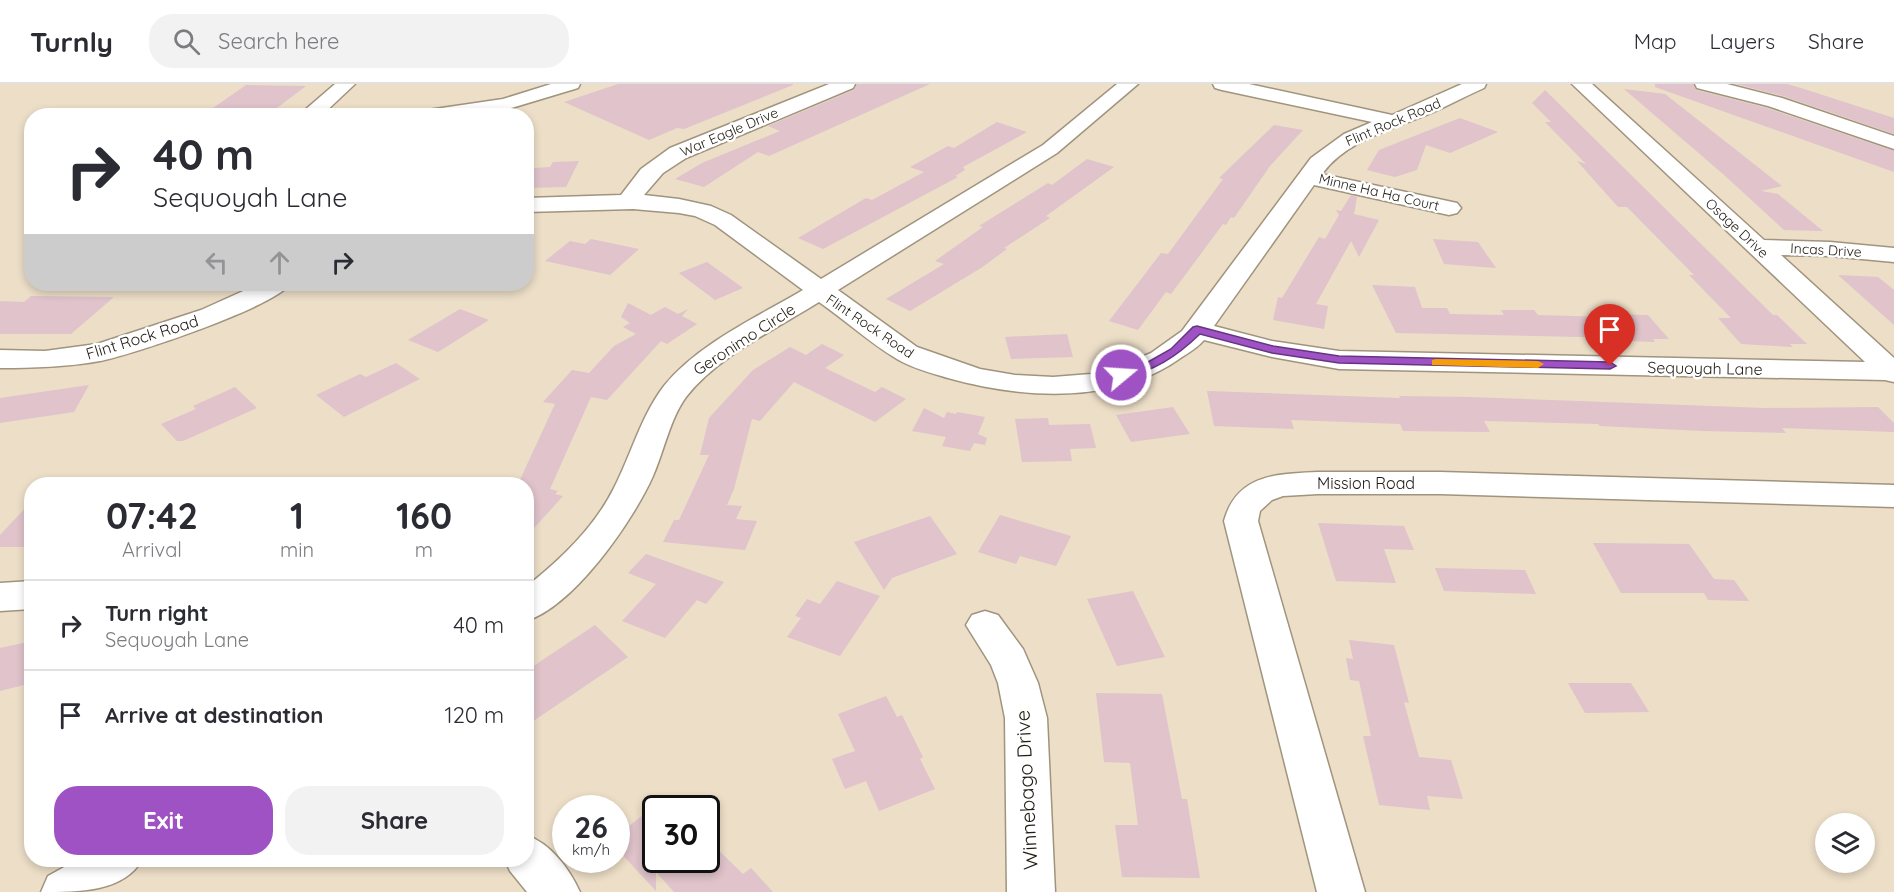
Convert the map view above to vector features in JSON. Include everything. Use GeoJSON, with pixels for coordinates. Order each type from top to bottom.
{"type":"FeatureCollection","features":[{"type":"Feature","properties":{"kind":"street"},"geometry":{"type":"LineString","coordinates":[[318,108],[346,84]]}},
{"type":"Feature","properties":{"kind":"street"},"geometry":{"type":"LineString","coordinates":[[479,108],[505,104],[571,84]]}},
{"type":"Feature","properties":{"kind":"street","name":"War Eagle Drive"},"geometry":{"type":"LineString","coordinates":[[628,203],[639,182],[662,162],[678,153],[846,84]]}},
{"type":"Feature","properties":{"kind":"street","name":"Geronimo Circle"},"geometry":{"type":"LineString","coordinates":[[534,600],[579,561],[603,532],[625,499],[664,408],[688,375],[711,357],[1050,149],[1129,84]]}},
{"type":"Feature","properties":{"kind":"street"},"geometry":{"type":"LineString","coordinates":[[1222,84],[1394,121]]}},
{"type":"Feature","properties":{"kind":"street","name":"Flint Rock Road"},"geometry":{"type":"LineString","coordinates":[[534,205],[628,203],[682,205],[710,213],[907,353],[951,372],[996,382],[1055,385],[1104,380],[1152,365],[1176,351],[1197,330],[1308,177],[1324,158],[1343,142],[1478,84]]}},
{"type":"Feature","properties":{"kind":"street","name":"Osage Drive"},"geometry":{"type":"LineString","coordinates":[[1581,84],[1893,372]]}},
{"type":"Feature","properties":{"kind":"street"},"geometry":{"type":"LineString","coordinates":[[1704,84],[1775,102],[1894,143]]}},
{"type":"Feature","properties":{"kind":"street","name":"Minne Ha Ha Court"},"geometry":{"type":"LineString","coordinates":[[1308,177],[1449,208]]}},
{"type":"Feature","properties":{"kind":"street","name":"Incas Drive"},"geometry":{"type":"LineString","coordinates":[[1758,248],[1830,249],[1894,255]]}},
{"type":"Feature","properties":{"kind":"street","name":"Flint Rock Road"},"geometry":{"type":"LineString","coordinates":[[0,359],[45,360],[100,351],[211,316],[265,291]]}},
{"type":"Feature","properties":{"kind":"street","name":"Sequoyah Lane"},"geometry":{"type":"LineString","coordinates":[[1197,330],[1272,350],[1339,360],[1893,372]]}},
{"type":"Feature","properties":{"kind":"street","name":"Mission Road"},"geometry":{"type":"LineString","coordinates":[[1341,892],[1241,521],[1244,509],[1253,497],[1280,485],[1318,483],[1440,483],[1894,496]]}},
{"type":"Feature","properties":{"kind":"street"},"geometry":{"type":"LineString","coordinates":[[0,597],[24,596]]}},
{"type":"Feature","properties":{"kind":"street","name":"Winnebago Drive"},"geometry":{"type":"LineString","coordinates":[[985,625],[1009,660],[1018,683],[1026,718],[1031,892]]}},
{"type":"Feature","properties":{"kind":"street"},"geometry":{"type":"LineString","coordinates":[[534,866],[556,892]]}},
{"type":"Feature","properties":{"kind":"street"},"geometry":{"type":"LineString","coordinates":[[65,892],[107,867]]}},
{"type":"Feature","properties":{"kind":"building"},"geometry":{"type":"Polygon","coordinates":[[[618,84],[793,85],[684,129],[677,128],[649,140],[564,102],[618,84]]]}},
{"type":"Feature","properties":{"kind":"building"},"geometry":{"type":"Polygon","coordinates":[[[857,84],[930,84],[769,156],[758,152],[704,187],[675,179],[702,163],[780,131],[768,126],[854,90],[857,84]]]}},
{"type":"Feature","properties":{"kind":"building"},"geometry":{"type":"Polygon","coordinates":[[[1655,84],[1693,84],[1696,90],[1767,108],[1894,151],[1894,172],[1655,87],[1655,84]]]}},
{"type":"Feature","properties":{"kind":"building"},"geometry":{"type":"Polygon","coordinates":[[[1736,84],[1787,84],[1801,88],[1894,118],[1894,134],[1783,96],[1736,84]]]}},
{"type":"Feature","properties":{"kind":"building"},"geometry":{"type":"Polygon","coordinates":[[[246,85],[306,86],[277,108],[213,108],[246,85]]]}},
{"type":"Feature","properties":{"kind":"building"},"geometry":{"type":"Polygon","coordinates":[[[1624,89],[1665,94],[1782,186],[1761,191],[1778,194],[1823,231],[1784,230],[1624,89]]]}},
{"type":"Feature","properties":{"kind":"building"},"geometry":{"type":"Polygon","coordinates":[[[1545,90],[1773,315],[1777,315],[1807,344],[1790,344],[1793,347],[1741,344],[1718,318],[1731,318],[1689,275],[1694,275],[1627,207],[1618,207],[1577,161],[1586,164],[1545,122],[1551,122],[1532,103],[1545,90]]]}},
{"type":"Feature","properties":{"kind":"building"},"geometry":{"type":"Polygon","coordinates":[[[1460,118],[1498,132],[1450,153],[1426,145],[1417,170],[1395,177],[1367,170],[1379,150],[1460,118]]]}},
{"type":"Feature","properties":{"kind":"building"},"geometry":{"type":"Polygon","coordinates":[[[997,122],[1027,132],[963,167],[965,170],[955,176],[958,177],[823,249],[798,238],[866,198],[872,200],[924,172],[910,167],[948,146],[954,148],[997,122]]]}},
{"type":"Feature","properties":{"kind":"building"},"geometry":{"type":"Polygon","coordinates":[[[1274,125],[1303,130],[1270,166],[1234,218],[1231,217],[1226,225],[1223,224],[1171,294],[1166,292],[1138,330],[1109,321],[1161,253],[1168,254],[1223,179],[1219,178],[1274,125]]]}},
{"type":"Feature","properties":{"kind":"building"},"geometry":{"type":"Polygon","coordinates":[[[1087,159],[1114,167],[1046,216],[1050,218],[1004,248],[1007,249],[981,268],[910,311],[886,299],[944,264],[935,261],[983,227],[979,226],[1048,183],[1052,185],[1087,159]]]}},
{"type":"Feature","properties":{"kind":"building"},"geometry":{"type":"Polygon","coordinates":[[[579,161],[566,187],[534,188],[534,168],[550,167],[553,162],[579,161]]]}},
{"type":"Feature","properties":{"kind":"building"},"geometry":{"type":"Polygon","coordinates":[[[1351,195],[1357,197],[1354,214],[1379,220],[1359,257],[1351,241],[1316,304],[1328,306],[1324,329],[1273,320],[1278,297],[1282,298],[1319,237],[1325,239],[1339,215],[1336,210],[1341,211],[1351,195]]]}},
{"type":"Feature","properties":{"kind":"building"},"geometry":{"type":"Polygon","coordinates":[[[591,239],[639,249],[610,275],[545,261],[570,241],[585,244],[591,239]]]}},
{"type":"Feature","properties":{"kind":"building"},"geometry":{"type":"Polygon","coordinates":[[[1433,239],[1478,242],[1496,268],[1444,264],[1433,239]]]}},
{"type":"Feature","properties":{"kind":"building"},"geometry":{"type":"Polygon","coordinates":[[[707,262],[743,288],[715,300],[679,273],[707,262]]]}},
{"type":"Feature","properties":{"kind":"building"},"geometry":{"type":"Polygon","coordinates":[[[1838,275],[1878,277],[1894,290],[1894,325],[1838,275]]]}},
{"type":"Feature","properties":{"kind":"building"},"geometry":{"type":"Polygon","coordinates":[[[1372,285],[1415,287],[1422,308],[1447,308],[1450,314],[1504,315],[1501,310],[1534,310],[1538,315],[1607,317],[1605,314],[1648,315],[1669,339],[1653,339],[1655,342],[1627,341],[1624,338],[1396,333],[1372,285]]]}},
{"type":"Feature","properties":{"kind":"building"},"geometry":{"type":"Polygon","coordinates":[[[31,296],[114,297],[71,334],[0,334],[0,301],[24,302],[31,296]]]}},
{"type":"Feature","properties":{"kind":"building"},"geometry":{"type":"Polygon","coordinates":[[[628,303],[651,315],[665,307],[678,314],[688,309],[682,316],[697,324],[667,344],[661,341],[607,400],[591,397],[550,489],[558,491],[555,494],[563,496],[534,528],[534,477],[521,477],[555,404],[543,402],[572,370],[589,373],[614,346],[636,334],[623,327],[630,323],[621,317],[628,303]]]}},
{"type":"Feature","properties":{"kind":"building"},"geometry":{"type":"Polygon","coordinates":[[[460,309],[489,320],[438,352],[408,340],[460,309]]]}},
{"type":"Feature","properties":{"kind":"building"},"geometry":{"type":"Polygon","coordinates":[[[1067,334],[1073,357],[1011,359],[1005,337],[1067,334]]]}},
{"type":"Feature","properties":{"kind":"building"},"geometry":{"type":"Polygon","coordinates":[[[822,344],[844,355],[825,368],[875,392],[882,387],[906,399],[875,422],[794,382],[760,421],[752,419],[734,489],[727,505],[742,506],[736,519],[757,521],[745,550],[663,542],[674,520],[679,520],[709,455],[700,455],[709,418],[753,370],[790,347],[806,355],[822,344]]]}},
{"type":"Feature","properties":{"kind":"building"},"geometry":{"type":"Polygon","coordinates":[[[396,363],[420,379],[344,417],[316,395],[360,374],[366,377],[396,363]]]}},
{"type":"Feature","properties":{"kind":"building"},"geometry":{"type":"Polygon","coordinates":[[[89,385],[74,412],[0,423],[0,398],[89,385]]]}},
{"type":"Feature","properties":{"kind":"building"},"geometry":{"type":"Polygon","coordinates":[[[235,387],[257,408],[183,441],[177,441],[161,424],[196,409],[193,406],[235,387]]]}},
{"type":"Feature","properties":{"kind":"building"},"geometry":{"type":"Polygon","coordinates":[[[1207,391],[1400,398],[1399,396],[1471,397],[1764,408],[1878,407],[1894,423],[1894,432],[1782,428],[1786,433],[1703,431],[1600,426],[1598,424],[1484,421],[1490,432],[1403,431],[1400,424],[1291,420],[1294,429],[1214,426],[1207,391]]]}},
{"type":"Feature","properties":{"kind":"building"},"geometry":{"type":"Polygon","coordinates":[[[1173,407],[1190,434],[1131,442],[1116,415],[1173,407]]]}},
{"type":"Feature","properties":{"kind":"building"},"geometry":{"type":"Polygon","coordinates":[[[924,408],[944,418],[947,412],[985,417],[978,434],[987,438],[985,445],[974,443],[970,451],[942,446],[946,437],[912,431],[924,408]]]}},
{"type":"Feature","properties":{"kind":"building"},"geometry":{"type":"Polygon","coordinates":[[[1048,418],[1049,425],[1090,424],[1096,448],[1070,449],[1072,461],[1022,462],[1015,419],[1048,418]]]}},
{"type":"Feature","properties":{"kind":"building"},"geometry":{"type":"Polygon","coordinates":[[[24,510],[24,547],[0,547],[0,535],[24,510]]]}},
{"type":"Feature","properties":{"kind":"building"},"geometry":{"type":"Polygon","coordinates":[[[1000,515],[1071,536],[1056,566],[1020,556],[1016,564],[978,552],[1000,515]]]}},
{"type":"Feature","properties":{"kind":"building"},"geometry":{"type":"Polygon","coordinates":[[[930,516],[957,554],[892,578],[884,590],[854,542],[930,516]]]}},
{"type":"Feature","properties":{"kind":"building"},"geometry":{"type":"Polygon","coordinates":[[[1318,523],[1404,526],[1414,550],[1384,549],[1396,583],[1336,581],[1318,523]]]}},
{"type":"Feature","properties":{"kind":"building"},"geometry":{"type":"Polygon","coordinates":[[[1593,543],[1689,544],[1714,579],[1734,580],[1749,601],[1708,600],[1704,593],[1621,593],[1593,543]]]}},
{"type":"Feature","properties":{"kind":"building"},"geometry":{"type":"Polygon","coordinates":[[[646,554],[724,582],[706,604],[697,600],[665,638],[622,621],[656,584],[628,573],[646,554]]]}},
{"type":"Feature","properties":{"kind":"building"},"geometry":{"type":"Polygon","coordinates":[[[1435,568],[1525,570],[1536,594],[1444,591],[1435,568]]]}},
{"type":"Feature","properties":{"kind":"building"},"geometry":{"type":"Polygon","coordinates":[[[837,581],[880,596],[840,656],[787,637],[801,618],[795,616],[807,599],[820,604],[837,581]]]}},
{"type":"Feature","properties":{"kind":"building"},"geometry":{"type":"Polygon","coordinates":[[[1133,591],[1165,657],[1117,666],[1087,599],[1133,591]]]}},
{"type":"Feature","properties":{"kind":"building"},"geometry":{"type":"Polygon","coordinates":[[[595,625],[628,657],[534,721],[534,666],[595,625]]]}},
{"type":"Feature","properties":{"kind":"building"},"geometry":{"type":"Polygon","coordinates":[[[1349,640],[1394,645],[1409,703],[1404,702],[1419,757],[1451,760],[1463,799],[1427,796],[1430,810],[1379,805],[1363,736],[1371,736],[1359,681],[1350,680],[1346,658],[1353,659],[1349,640]]]}},
{"type":"Feature","properties":{"kind":"building"},"geometry":{"type":"Polygon","coordinates":[[[24,643],[24,685],[0,691],[0,648],[24,643]]]}},
{"type":"Feature","properties":{"kind":"building"},"geometry":{"type":"Polygon","coordinates":[[[1568,683],[1631,683],[1649,712],[1585,713],[1568,683]]]}},
{"type":"Feature","properties":{"kind":"building"},"geometry":{"type":"Polygon","coordinates":[[[1096,693],[1162,694],[1182,799],[1187,799],[1200,878],[1122,877],[1115,825],[1138,825],[1130,763],[1104,762],[1096,693]]]}},
{"type":"Feature","properties":{"kind":"building"},"geometry":{"type":"Polygon","coordinates":[[[886,696],[897,717],[902,715],[923,757],[920,759],[935,789],[879,811],[866,781],[845,789],[832,759],[855,751],[838,714],[886,696]]]}},
{"type":"Feature","properties":{"kind":"building"},"geometry":{"type":"Polygon","coordinates":[[[642,816],[642,873],[656,873],[656,891],[630,863],[630,825],[642,816]]]}},
{"type":"Feature","properties":{"kind":"building"},"geometry":{"type":"Polygon","coordinates":[[[720,852],[743,874],[751,868],[773,892],[674,892],[657,873],[720,873],[720,852]]]}},
{"type":"Feature","properties":{"kind":"slow traffic"},"geometry":{"type":"LineString","coordinates":[[1436,363],[1538,364]]}},
{"type":"Feature","properties":{"kind":"route"},"geometry":{"type":"LineString","coordinates":[[1121,375],[1152,365],[1176,351],[1197,330],[1272,350],[1339,360],[1610,366]]}}]}
